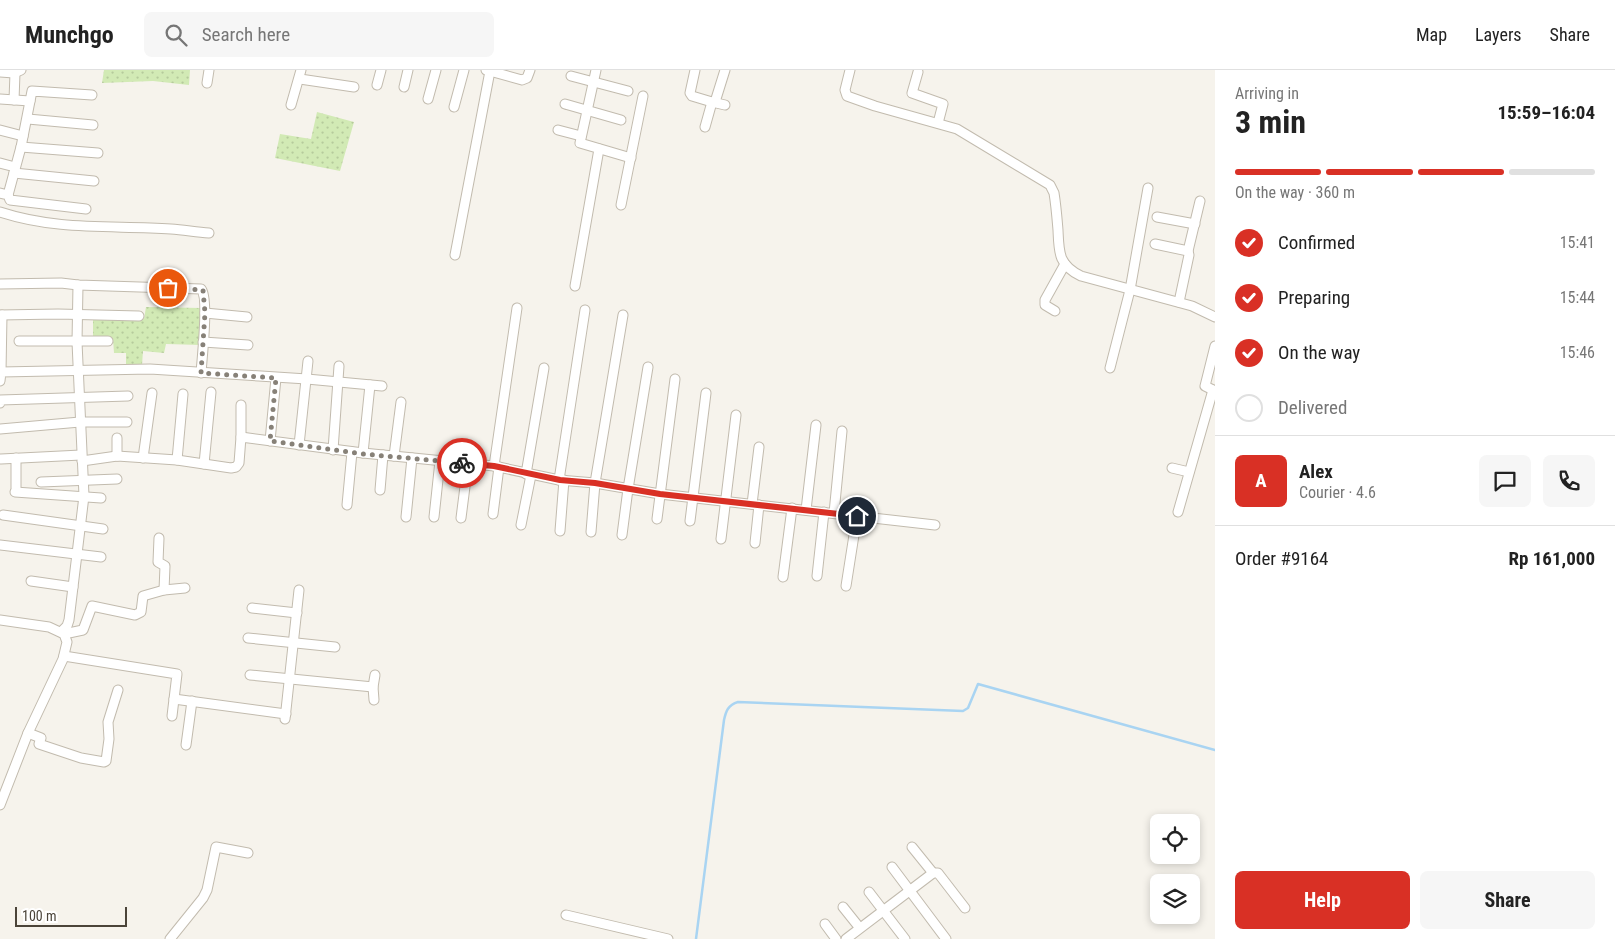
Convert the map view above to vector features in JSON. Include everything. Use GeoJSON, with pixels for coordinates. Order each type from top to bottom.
{"type":"FeatureCollection","features":[{"type":"Feature","properties":{"kind":"street"},"geometry":{"type":"LineString","coordinates":[[207,83],[209,70]]}},
{"type":"Feature","properties":{"kind":"street"},"geometry":{"type":"LineString","coordinates":[[377,85],[381,70]]}},
{"type":"Feature","properties":{"kind":"street"},"geometry":{"type":"LineString","coordinates":[[404,87],[408,70]]}},
{"type":"Feature","properties":{"kind":"street"},"geometry":{"type":"LineString","coordinates":[[428,99],[436,70]]}},
{"type":"Feature","properties":{"kind":"street"},"geometry":{"type":"LineString","coordinates":[[454,107],[464,70]]}},
{"type":"Feature","properties":{"kind":"street"},"geometry":{"type":"LineString","coordinates":[[455,255],[488,71],[522,80],[527,78],[530,70]]}},
{"type":"Feature","properties":{"kind":"street"},"geometry":{"type":"LineString","coordinates":[[596,70],[580,143],[631,158]]}},
{"type":"Feature","properties":{"kind":"street"},"geometry":{"type":"LineString","coordinates":[[695,70],[690,93],[692,96],[725,105]]}},
{"type":"Feature","properties":{"kind":"street"},"geometry":{"type":"LineString","coordinates":[[705,127],[725,70]]}},
{"type":"Feature","properties":{"kind":"street"},"geometry":{"type":"LineString","coordinates":[[850,70],[845,90],[847,96],[875,106],[950,126],[968,134],[1052,187],[1056,207],[1058,246],[1065,264],[1073,273],[1192,306],[1215,317]]}},
{"type":"Feature","properties":{"kind":"street"},"geometry":{"type":"LineString","coordinates":[[0,72],[18,71],[14,100]]}},
{"type":"Feature","properties":{"kind":"street"},"geometry":{"type":"LineString","coordinates":[[918,72],[912,92],[943,104],[938,123]]}},
{"type":"Feature","properties":{"kind":"street"},"geometry":{"type":"LineString","coordinates":[[291,105],[300,74],[354,87]]}},
{"type":"Feature","properties":{"kind":"street"},"geometry":{"type":"LineString","coordinates":[[571,76],[628,91]]}},
{"type":"Feature","properties":{"kind":"street"},"geometry":{"type":"LineString","coordinates":[[86,209],[10,200],[4,194],[21,147],[32,91],[92,95]]}},
{"type":"Feature","properties":{"kind":"street"},"geometry":{"type":"LineString","coordinates":[[621,205],[643,96]]}},
{"type":"Feature","properties":{"kind":"street"},"geometry":{"type":"LineString","coordinates":[[0,99],[30,101]]}},
{"type":"Feature","properties":{"kind":"street"},"geometry":{"type":"LineString","coordinates":[[565,104],[621,120]]}},
{"type":"Feature","properties":{"kind":"street"},"geometry":{"type":"LineString","coordinates":[[28,119],[93,125]]}},
{"type":"Feature","properties":{"kind":"street"},"geometry":{"type":"LineString","coordinates":[[0,130],[23,136]]}},
{"type":"Feature","properties":{"kind":"street"},"geometry":{"type":"LineString","coordinates":[[558,130],[581,136]]}},
{"type":"Feature","properties":{"kind":"street"},"geometry":{"type":"LineString","coordinates":[[21,147],[98,153]]}},
{"type":"Feature","properties":{"kind":"street"},"geometry":{"type":"LineString","coordinates":[[574,286],[600,149]]}},
{"type":"Feature","properties":{"kind":"street"},"geometry":{"type":"LineString","coordinates":[[0,163],[14,170],[94,180]]}},
{"type":"Feature","properties":{"kind":"street"},"geometry":{"type":"LineString","coordinates":[[1110,368],[1130,290],[1148,188]]}},
{"type":"Feature","properties":{"kind":"street"},"geometry":{"type":"LineString","coordinates":[[1179,302],[1200,201]]}},
{"type":"Feature","properties":{"kind":"street"},"geometry":{"type":"LineString","coordinates":[[0,212],[41,223],[110,228],[171,229],[209,233]]}},
{"type":"Feature","properties":{"kind":"street"},"geometry":{"type":"LineString","coordinates":[[1157,217],[1194,224]]}},
{"type":"Feature","properties":{"kind":"street"},"geometry":{"type":"LineString","coordinates":[[1155,244],[1188,252]]}},
{"type":"Feature","properties":{"kind":"street"},"geometry":{"type":"LineString","coordinates":[[1055,311],[1045,305],[1045,300],[1065,264]]}},
{"type":"Feature","properties":{"kind":"street"},"geometry":{"type":"LineString","coordinates":[[0,284],[61,283],[201,289],[204,294],[205,313],[201,373]]}},
{"type":"Feature","properties":{"kind":"street"},"geometry":{"type":"LineString","coordinates":[[63,633],[69,620],[84,496],[77,342],[78,285]]}},
{"type":"Feature","properties":{"kind":"street"},"geometry":{"type":"LineString","coordinates":[[493,514],[517,308]]}},
{"type":"Feature","properties":{"kind":"street"},"geometry":{"type":"LineString","coordinates":[[560,531],[562,480],[584,310]]}},
{"type":"Feature","properties":{"kind":"street"},"geometry":{"type":"LineString","coordinates":[[205,313],[247,317]]}},
{"type":"Feature","properties":{"kind":"street"},"geometry":{"type":"LineString","coordinates":[[139,316],[77,314],[1,315],[1,376],[78,370],[150,370],[307,379],[382,386]]}},
{"type":"Feature","properties":{"kind":"street"},"geometry":{"type":"LineString","coordinates":[[591,532],[595,483],[623,315]]}},
{"type":"Feature","properties":{"kind":"street"},"geometry":{"type":"LineString","coordinates":[[19,341],[108,341]]}},
{"type":"Feature","properties":{"kind":"street"},"geometry":{"type":"LineString","coordinates":[[203,342],[248,345]]}},
{"type":"Feature","properties":{"kind":"street"},"geometry":{"type":"LineString","coordinates":[[1178,512],[1214,390],[1205,386],[1215,346]]}},
{"type":"Feature","properties":{"kind":"street"},"geometry":{"type":"LineString","coordinates":[[298,445],[308,361]]}},
{"type":"Feature","properties":{"kind":"street"},"geometry":{"type":"LineString","coordinates":[[333,450],[339,366]]}},
{"type":"Feature","properties":{"kind":"street"},"geometry":{"type":"LineString","coordinates":[[622,534],[648,367]]}},
{"type":"Feature","properties":{"kind":"street"},"geometry":{"type":"LineString","coordinates":[[521,525],[544,368]]}},
{"type":"Feature","properties":{"kind":"street"},"geometry":{"type":"LineString","coordinates":[[270,441],[276,378]]}},
{"type":"Feature","properties":{"kind":"street"},"geometry":{"type":"LineString","coordinates":[[657,518],[675,379]]}},
{"type":"Feature","properties":{"kind":"street"},"geometry":{"type":"LineString","coordinates":[[363,454],[370,385]]}},
{"type":"Feature","properties":{"kind":"street"},"geometry":{"type":"LineString","coordinates":[[0,390],[0,401],[128,396]]}},
{"type":"Feature","properties":{"kind":"street"},"geometry":{"type":"LineString","coordinates":[[204,464],[211,392]]}},
{"type":"Feature","properties":{"kind":"street"},"geometry":{"type":"LineString","coordinates":[[143,458],[152,393]]}},
{"type":"Feature","properties":{"kind":"street"},"geometry":{"type":"LineString","coordinates":[[690,521],[706,393]]}},
{"type":"Feature","properties":{"kind":"street"},"geometry":{"type":"LineString","coordinates":[[176,460],[183,394]]}},
{"type":"Feature","properties":{"kind":"street"},"geometry":{"type":"LineString","coordinates":[[394,456],[401,402]]}},
{"type":"Feature","properties":{"kind":"street"},"geometry":{"type":"LineString","coordinates":[[1,459],[117,456],[236,467],[239,463],[241,405]]}},
{"type":"Feature","properties":{"kind":"street"},"geometry":{"type":"LineString","coordinates":[[721,539],[724,500],[736,415]]}},
{"type":"Feature","properties":{"kind":"street"},"geometry":{"type":"LineString","coordinates":[[0,429],[80,422],[127,422]]}},
{"type":"Feature","properties":{"kind":"street"},"geometry":{"type":"LineString","coordinates":[[806,510],[816,425]]}},
{"type":"Feature","properties":{"kind":"street"},"geometry":{"type":"LineString","coordinates":[[834,514],[842,432]]}},
{"type":"Feature","properties":{"kind":"street"},"geometry":{"type":"LineString","coordinates":[[241,437],[363,454],[468,463],[562,480],[595,483],[660,494],[935,525]]}},
{"type":"Feature","properties":{"kind":"street"},"geometry":{"type":"LineString","coordinates":[[117,438],[117,456]]}},
{"type":"Feature","properties":{"kind":"street"},"geometry":{"type":"LineString","coordinates":[[755,543],[760,448]]}},
{"type":"Feature","properties":{"kind":"street"},"geometry":{"type":"LineString","coordinates":[[346,505],[352,452]]}},
{"type":"Feature","properties":{"kind":"street"},"geometry":{"type":"LineString","coordinates":[[380,490],[383,455]]}},
{"type":"Feature","properties":{"kind":"street"},"geometry":{"type":"LineString","coordinates":[[16,458],[15,490],[101,498]]}},
{"type":"Feature","properties":{"kind":"street"},"geometry":{"type":"LineString","coordinates":[[406,517],[412,458]]}},
{"type":"Feature","properties":{"kind":"street"},"geometry":{"type":"LineString","coordinates":[[434,517],[440,460]]}},
{"type":"Feature","properties":{"kind":"street"},"geometry":{"type":"LineString","coordinates":[[461,518],[468,463]]}},
{"type":"Feature","properties":{"kind":"street"},"geometry":{"type":"LineString","coordinates":[[1172,468],[1189,472]]}},
{"type":"Feature","properties":{"kind":"street"},"geometry":{"type":"LineString","coordinates":[[41,482],[117,480]]}},
{"type":"Feature","properties":{"kind":"street"},"geometry":{"type":"LineString","coordinates":[[783,577],[792,508]]}},
{"type":"Feature","properties":{"kind":"street"},"geometry":{"type":"LineString","coordinates":[[817,576],[824,512]]}},
{"type":"Feature","properties":{"kind":"street"},"geometry":{"type":"LineString","coordinates":[[3,515],[103,529]]}},
{"type":"Feature","properties":{"kind":"street"},"geometry":{"type":"LineString","coordinates":[[846,586],[857,516]]}},
{"type":"Feature","properties":{"kind":"street"},"geometry":{"type":"LineString","coordinates":[[159,538],[158,562],[165,566],[164,590]]}},
{"type":"Feature","properties":{"kind":"street"},"geometry":{"type":"LineString","coordinates":[[0,545],[102,557]]}},
{"type":"Feature","properties":{"kind":"street"},"geometry":{"type":"LineString","coordinates":[[31,581],[73,587]]}},
{"type":"Feature","properties":{"kind":"street"},"geometry":{"type":"LineString","coordinates":[[0,620],[49,626],[63,633],[75,633],[83,630],[92,606],[138,614],[141,612],[143,596],[164,590],[186,588]]}},
{"type":"Feature","properties":{"kind":"street"},"geometry":{"type":"LineString","coordinates":[[174,699],[285,716],[299,590]]}},
{"type":"Feature","properties":{"kind":"street"},"geometry":{"type":"LineString","coordinates":[[252,608],[297,613]]}},
{"type":"Feature","properties":{"kind":"street"},"geometry":{"type":"LineString","coordinates":[[0,805],[28,733],[64,656],[67,642],[63,633]]}},
{"type":"Feature","properties":{"kind":"street"},"geometry":{"type":"LineString","coordinates":[[248,638],[335,646]]}},
{"type":"Feature","properties":{"kind":"street"},"geometry":{"type":"LineString","coordinates":[[64,656],[177,674],[172,716]]}},
{"type":"Feature","properties":{"kind":"street"},"geometry":{"type":"LineString","coordinates":[[250,675],[373,686]]}},
{"type":"Feature","properties":{"kind":"street"},"geometry":{"type":"LineString","coordinates":[[374,700],[373,686],[375,675]]}},
{"type":"Feature","properties":{"kind":"street"},"geometry":{"type":"LineString","coordinates":[[28,733],[41,738],[39,744],[80,758],[104,762],[109,739],[108,722],[118,690]]}},
{"type":"Feature","properties":{"kind":"street"},"geometry":{"type":"LineString","coordinates":[[186,745],[192,701]]}},
{"type":"Feature","properties":{"kind":"street"},"geometry":{"type":"LineString","coordinates":[[170,939],[203,898],[207,890],[216,847],[248,853]]}},
{"type":"Feature","properties":{"kind":"street"},"geometry":{"type":"LineString","coordinates":[[912,847],[933,873],[938,873],[965,908]]}},
{"type":"Feature","properties":{"kind":"street"},"geometry":{"type":"LineString","coordinates":[[892,867],[946,939]]}},
{"type":"Feature","properties":{"kind":"street"},"geometry":{"type":"LineString","coordinates":[[846,939],[933,873]]}},
{"type":"Feature","properties":{"kind":"street"},"geometry":{"type":"LineString","coordinates":[[869,892],[905,939]]}},
{"type":"Feature","properties":{"kind":"street"},"geometry":{"type":"LineString","coordinates":[[843,907],[859,928]]}},
{"type":"Feature","properties":{"kind":"street"},"geometry":{"type":"LineString","coordinates":[[566,915],[668,939]]}},
{"type":"Feature","properties":{"kind":"street"},"geometry":{"type":"LineString","coordinates":[[825,924],[836,939]]}},
{"type":"Feature","properties":{"kind":"green space"},"geometry":{"type":"Polygon","coordinates":[[[104,70],[190,70],[189,85],[153,81],[102,83],[104,70]]]}},
{"type":"Feature","properties":{"kind":"green space"},"geometry":{"type":"Polygon","coordinates":[[[317,112],[354,122],[340,171],[275,158],[280,134],[311,139],[317,112]]]}},
{"type":"Feature","properties":{"kind":"green space"},"geometry":{"type":"Polygon","coordinates":[[[146,307],[201,308],[200,345],[166,344],[164,353],[143,351],[142,365],[126,365],[126,353],[114,353],[113,339],[93,340],[93,318],[144,319],[146,307]]]}},
{"type":"Feature","properties":{"kind":"waterway"},"geometry":{"type":"LineString","coordinates":[[696,939],[724,720],[728,709],[738,702],[963,711],[968,708],[978,684],[1215,750]]}},
{"type":"Feature","properties":{"kind":"way so far"},"geometry":{"type":"LineString","coordinates":[[168,288],[203,290],[205,313],[201,373],[276,378],[270,441],[363,454],[462,463]]}},
{"type":"Feature","properties":{"kind":"route"},"geometry":{"type":"LineString","coordinates":[[462,463],[494,466],[560,480],[595,483],[660,494],[857,516]]}}]}
